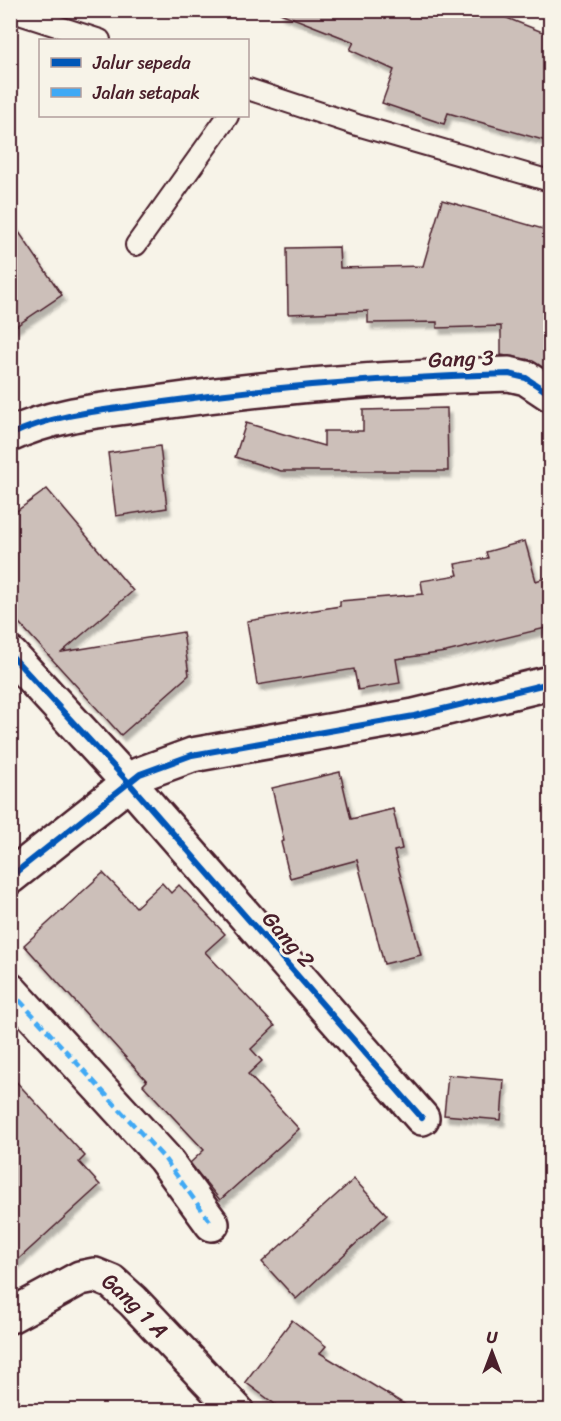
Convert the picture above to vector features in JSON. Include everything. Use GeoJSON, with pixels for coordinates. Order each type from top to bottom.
{"type":"FeatureCollection","features":[{"type":"Feature","properties":{"kind":"street","name":"Gang 3"},"geometry":{"type":"LineString","coordinates":[[10,435],[26,428],[87,413],[232,392],[368,380],[509,374],[526,378],[550,394]]}},
{"type":"Feature","properties":{"kind":"street","name":"Gang 2"},"geometry":{"type":"LineString","coordinates":[[10,654],[129,783],[422,1118]]}},
{"type":"Feature","properties":{"kind":"street"},"geometry":{"type":"LineString","coordinates":[[10,877],[140,774],[192,755],[414,716],[550,682]]}},
{"type":"Feature","properties":{"kind":"street"},"geometry":{"type":"LineString","coordinates":[[10,990],[164,1158],[212,1224]]}},
{"type":"Feature","properties":{"kind":"street","name":"Gang 1 A"},"geometry":{"type":"LineString","coordinates":[[10,1316],[80,1278],[95,1275],[112,1282],[133,1301],[236,1410]]}},
{"type":"Feature","properties":{"kind":"lane"},"geometry":{"type":"LineString","coordinates":[[10,11],[97,39]]}},
{"type":"Feature","properties":{"kind":"lane"},"geometry":{"type":"LineString","coordinates":[[249,89],[357,125],[550,181]]}},
{"type":"Feature","properties":{"kind":"lane"},"geometry":{"type":"LineString","coordinates":[[136,245],[227,117]]}},
{"type":"Feature","properties":{"kind":"building"},"geometry":{"type":"Polygon","coordinates":[[[280,10],[487,10],[550,35],[550,142],[448,113],[444,124],[382,103],[394,70],[350,50],[354,42],[280,13],[280,10]]]}},
{"type":"Feature","properties":{"kind":"building"},"geometry":{"type":"Polygon","coordinates":[[[442,200],[550,231],[550,372],[530,360],[501,355],[501,326],[437,328],[437,322],[368,323],[368,311],[288,314],[287,248],[339,247],[340,268],[423,266],[442,200]]]}},
{"type":"Feature","properties":{"kind":"building"},"geometry":{"type":"Polygon","coordinates":[[[10,219],[62,295],[10,330],[10,219]]]}},
{"type":"Feature","properties":{"kind":"building"},"geometry":{"type":"Polygon","coordinates":[[[447,408],[448,471],[281,471],[235,457],[246,423],[324,446],[324,431],[363,431],[363,410],[447,408]]]}},
{"type":"Feature","properties":{"kind":"building"},"geometry":{"type":"Polygon","coordinates":[[[160,446],[167,508],[116,516],[108,453],[160,446]]]}},
{"type":"Feature","properties":{"kind":"building"},"geometry":{"type":"Polygon","coordinates":[[[47,489],[133,591],[62,652],[183,632],[189,675],[121,735],[10,613],[10,516],[47,489]]]}},
{"type":"Feature","properties":{"kind":"building"},"geometry":{"type":"Polygon","coordinates":[[[525,541],[536,581],[550,576],[550,627],[446,652],[396,659],[400,683],[358,690],[354,669],[257,685],[247,621],[340,606],[340,601],[423,594],[421,581],[458,575],[455,564],[488,558],[486,552],[525,541]]]}},
{"type":"Feature","properties":{"kind":"building"},"geometry":{"type":"Polygon","coordinates":[[[340,772],[351,819],[393,809],[402,849],[394,851],[421,955],[384,964],[357,860],[290,878],[272,788],[340,772]]]}},
{"type":"Feature","properties":{"kind":"building"},"geometry":{"type":"Polygon","coordinates":[[[103,873],[136,907],[162,883],[171,893],[179,885],[225,934],[205,952],[275,1026],[251,1049],[262,1061],[248,1074],[299,1129],[220,1200],[190,1163],[204,1150],[143,1085],[147,1081],[24,945],[103,873]]]}},
{"type":"Feature","properties":{"kind":"building"},"geometry":{"type":"Polygon","coordinates":[[[10,1075],[85,1156],[79,1162],[100,1185],[10,1267],[10,1075]]]}},
{"type":"Feature","properties":{"kind":"building"},"geometry":{"type":"Polygon","coordinates":[[[448,1075],[504,1080],[501,1120],[444,1115],[448,1075]]]}},
{"type":"Feature","properties":{"kind":"building"},"geometry":{"type":"Polygon","coordinates":[[[354,1179],[387,1215],[296,1299],[262,1262],[354,1179]]]}},
{"type":"Feature","properties":{"kind":"building"},"geometry":{"type":"Polygon","coordinates":[[[292,1320],[326,1346],[320,1353],[414,1410],[283,1410],[245,1382],[292,1320]]]}},
{"type":"Feature","properties":{"kind":"marked path"},"geometry":{"type":"LineString","coordinates":[[10,990],[164,1158],[212,1224]]}},
{"type":"Feature","properties":{"kind":"cycle path"},"geometry":{"type":"LineString","coordinates":[[10,435],[45,422],[82,413],[200,397],[332,383],[509,374],[526,378],[550,394]]}},
{"type":"Feature","properties":{"kind":"cycle path"},"geometry":{"type":"LineString","coordinates":[[10,654],[129,783],[422,1118]]}},
{"type":"Feature","properties":{"kind":"cycle path"},"geometry":{"type":"LineString","coordinates":[[10,877],[140,774],[192,755],[414,716],[550,683]]}}]}
